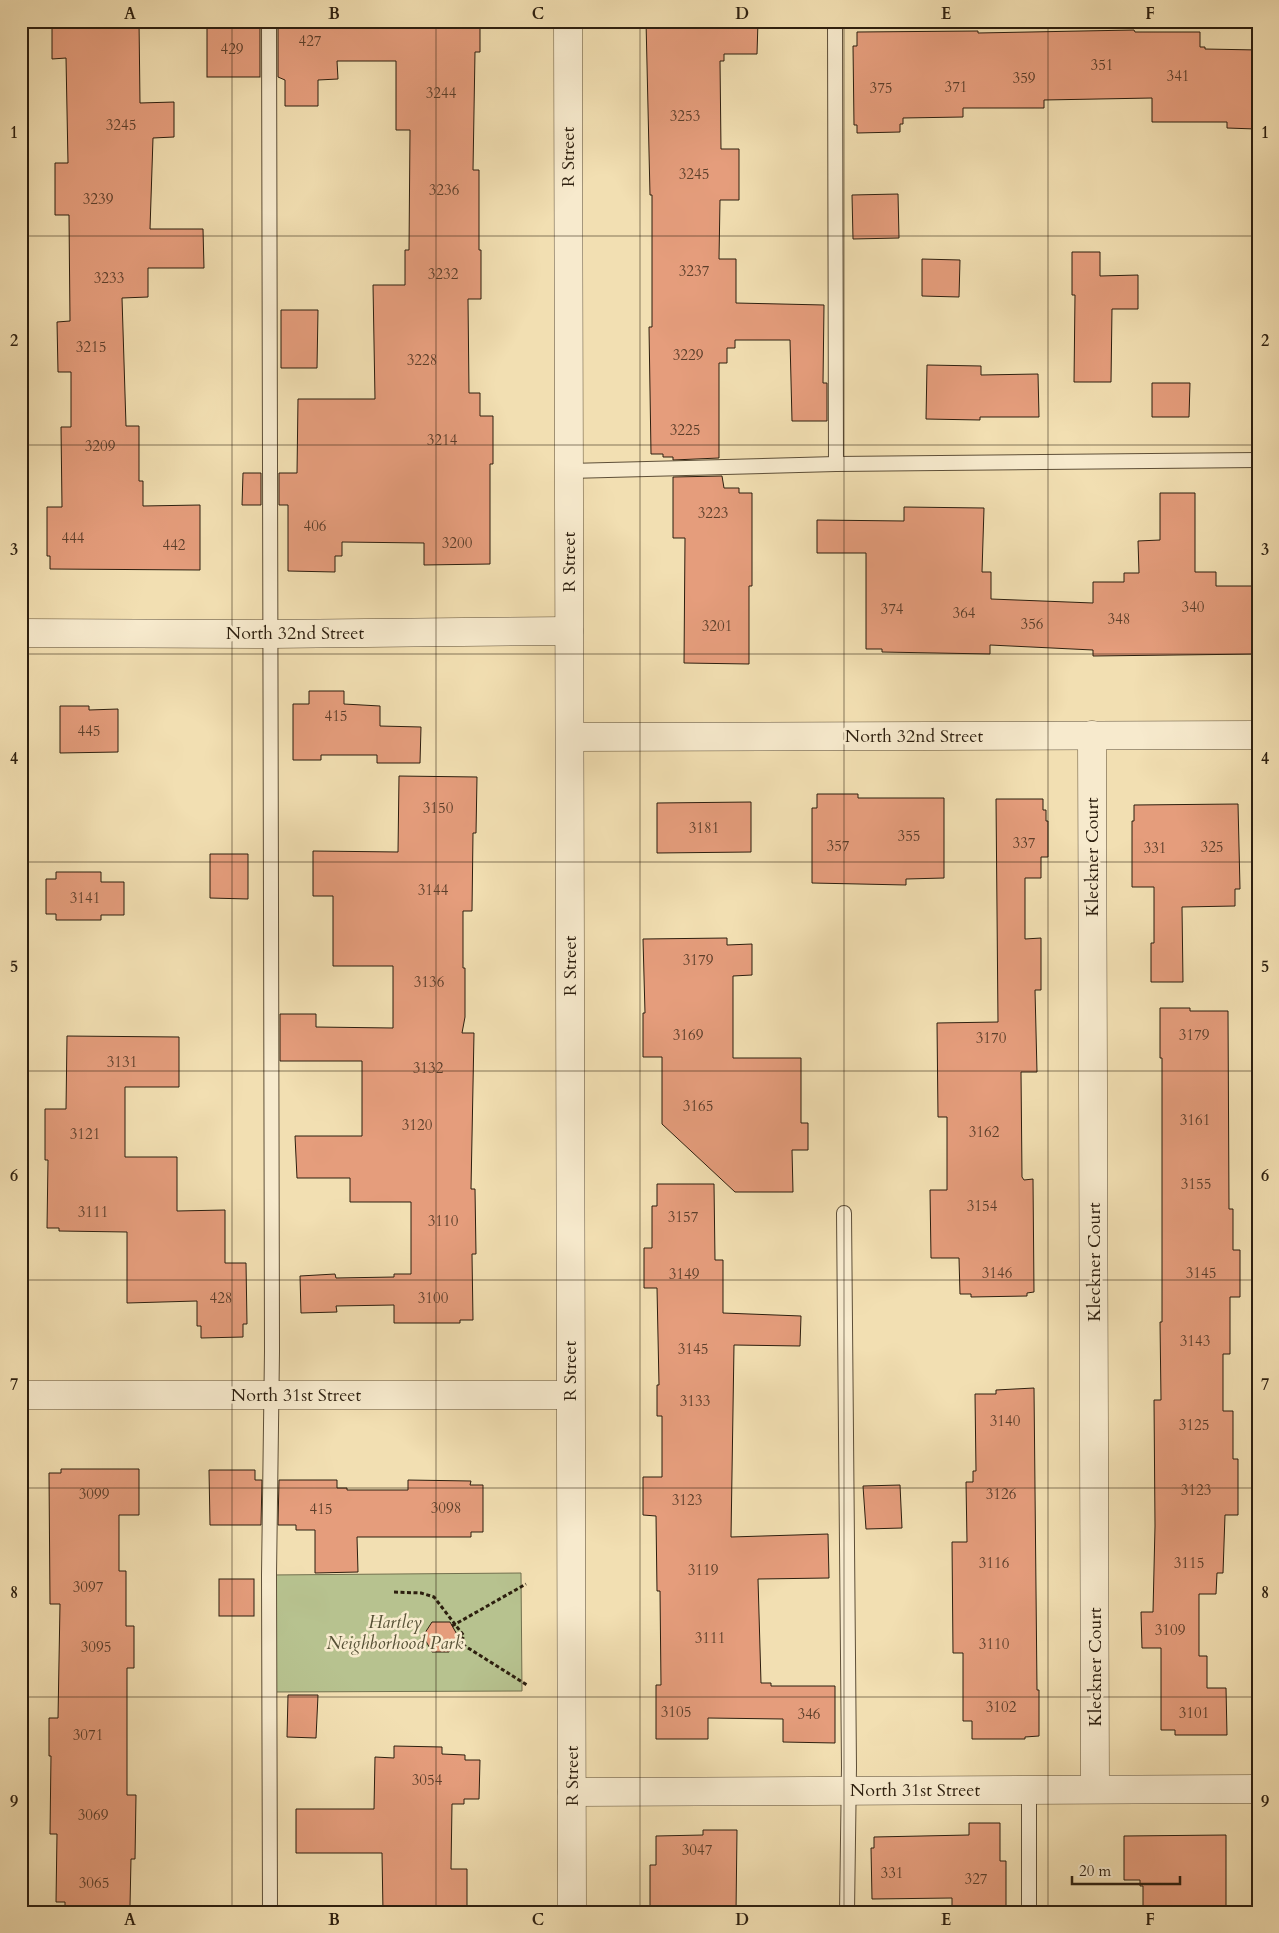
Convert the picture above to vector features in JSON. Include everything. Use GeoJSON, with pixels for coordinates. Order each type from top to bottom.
{"type":"FeatureCollection","features":[{"type":"Feature","properties":{"kind":"street","name":"R Street"},"geometry":{"type":"LineString","coordinates":[[568,21],[572,1912]]}},
{"type":"Feature","properties":{"kind":"street","name":"North 32nd Street"},"geometry":{"type":"LineString","coordinates":[[21,633],[270,634],[569,631]]}},
{"type":"Feature","properties":{"kind":"street","name":"Kleckner Court"},"geometry":{"type":"LineString","coordinates":[[1092,735],[1095,1789]]}},
{"type":"Feature","properties":{"kind":"street","name":"North 32nd Street"},"geometry":{"type":"LineString","coordinates":[[570,737],[1258,735]]}},
{"type":"Feature","properties":{"kind":"street","name":"North 31st Street"},"geometry":{"type":"LineString","coordinates":[[21,1395],[570,1395]]}},
{"type":"Feature","properties":{"kind":"street","name":"North 31st Street"},"geometry":{"type":"LineString","coordinates":[[572,1792],[1258,1789]]}},
{"type":"Feature","properties":{"kind":"lane"},"geometry":{"type":"LineString","coordinates":[[269,21],[272,1395],[269,1575],[270,1912]]}},
{"type":"Feature","properties":{"kind":"lane"},"geometry":{"type":"LineString","coordinates":[[835,21],[836,464]]}},
{"type":"Feature","properties":{"kind":"lane"},"geometry":{"type":"LineString","coordinates":[[569,471],[836,464],[1258,460]]}},
{"type":"Feature","properties":{"kind":"lane"},"geometry":{"type":"LineString","coordinates":[[844,1213],[849,1790],[847,1912]]}},
{"type":"Feature","properties":{"kind":"lane"},"geometry":{"type":"LineString","coordinates":[[1029,1790],[1029,1912]]}},
{"type":"Feature","properties":{"kind":"path"},"geometry":{"type":"LineString","coordinates":[[454,1625],[526,1584]]}},
{"type":"Feature","properties":{"kind":"path"},"geometry":{"type":"LineString","coordinates":[[394,1592],[421,1593],[434,1598],[464,1636],[459,1642],[527,1685]]}},
{"type":"Feature","properties":{"kind":"green space","name":"Hartley Neighborhood Park"},"geometry":{"type":"Polygon","coordinates":[[[521,1573],[522,1691],[270,1692],[269,1575],[521,1573]]]}},
{"type":"Feature","properties":{"kind":"building"},"geometry":{"type":"Polygon","coordinates":[[[52,21],[139,21],[140,103],[174,102],[174,137],[153,138],[150,229],[203,229],[204,268],[148,268],[148,297],[122,298],[126,426],[139,426],[139,481],[143,481],[143,506],[200,505],[200,570],[50,569],[50,556],[47,556],[47,507],[62,507],[61,427],[71,427],[71,372],[58,372],[57,322],[70,321],[69,215],[55,215],[55,163],[68,163],[66,58],[52,59],[52,21]]]}},
{"type":"Feature","properties":{"kind":"building"},"geometry":{"type":"Polygon","coordinates":[[[207,21],[260,21],[260,77],[207,77],[207,21]]]}},
{"type":"Feature","properties":{"kind":"building"},"geometry":{"type":"Polygon","coordinates":[[[278,21],[339,21],[339,27],[411,25],[411,21],[480,21],[480,52],[475,52],[473,170],[479,170],[481,299],[468,299],[469,393],[480,393],[480,416],[493,416],[493,464],[490,464],[490,564],[424,565],[424,543],[342,542],[342,556],[335,556],[335,572],[288,571],[288,505],[279,505],[279,473],[297,473],[298,399],[375,399],[373,285],[405,285],[405,250],[409,250],[410,130],[396,130],[396,61],[337,61],[338,79],[318,80],[318,106],[285,106],[285,80],[278,77],[278,21]]]}},
{"type":"Feature","properties":{"kind":"building"},"geometry":{"type":"Polygon","coordinates":[[[646,21],[758,21],[757,54],[724,54],[724,61],[720,61],[721,149],[739,149],[739,200],[720,200],[719,259],[736,259],[736,303],[824,305],[823,383],[827,383],[827,421],[792,421],[790,340],[735,340],[735,348],[727,348],[727,363],[719,363],[719,458],[673,460],[673,457],[663,457],[663,454],[651,454],[649,327],[652,327],[652,195],[650,195],[646,21]]]}},
{"type":"Feature","properties":{"kind":"building"},"geometry":{"type":"Polygon","coordinates":[[[1134,30],[1135,32],[1200,32],[1200,47],[1205,47],[1205,49],[1258,50],[1258,118],[1256,118],[1256,129],[1227,128],[1227,122],[1152,122],[1152,98],[1044,100],[1044,108],[963,108],[963,117],[903,118],[903,124],[900,124],[900,132],[857,133],[857,125],[854,125],[853,46],[857,46],[857,32],[978,31],[978,33],[1134,30]]]}},
{"type":"Feature","properties":{"kind":"building"},"geometry":{"type":"Polygon","coordinates":[[[898,194],[899,238],[853,239],[852,195],[898,194]]]}},
{"type":"Feature","properties":{"kind":"building"},"geometry":{"type":"Polygon","coordinates":[[[1072,252],[1100,252],[1100,276],[1138,275],[1138,309],[1112,309],[1111,382],[1074,382],[1075,295],[1072,295],[1072,252]]]}},
{"type":"Feature","properties":{"kind":"building"},"geometry":{"type":"Polygon","coordinates":[[[922,259],[960,260],[959,297],[922,296],[922,259]]]}},
{"type":"Feature","properties":{"kind":"building"},"geometry":{"type":"Polygon","coordinates":[[[281,310],[318,310],[317,368],[281,368],[281,310]]]}},
{"type":"Feature","properties":{"kind":"building"},"geometry":{"type":"Polygon","coordinates":[[[927,365],[981,366],[981,375],[1038,374],[1039,417],[980,417],[980,420],[926,419],[927,365]]]}},
{"type":"Feature","properties":{"kind":"building"},"geometry":{"type":"Polygon","coordinates":[[[1152,383],[1190,383],[1189,417],[1152,417],[1152,383]]]}},
{"type":"Feature","properties":{"kind":"building"},"geometry":{"type":"Polygon","coordinates":[[[243,473],[261,473],[261,505],[242,505],[243,473]]]}},
{"type":"Feature","properties":{"kind":"building"},"geometry":{"type":"Polygon","coordinates":[[[722,476],[724,488],[739,488],[739,493],[752,493],[752,586],[749,586],[749,664],[684,663],[685,538],[673,538],[673,477],[722,476]]]}},
{"type":"Feature","properties":{"kind":"building"},"geometry":{"type":"Polygon","coordinates":[[[1160,493],[1195,493],[1195,572],[1216,572],[1216,586],[1258,586],[1258,654],[1093,656],[1093,650],[990,645],[990,654],[882,652],[882,649],[866,649],[866,553],[817,553],[817,520],[904,521],[904,507],[984,508],[982,572],[991,572],[991,599],[1093,603],[1093,582],[1124,582],[1124,573],[1139,573],[1138,541],[1160,540],[1160,493]]]}},
{"type":"Feature","properties":{"kind":"building"},"geometry":{"type":"Polygon","coordinates":[[[309,691],[344,691],[344,704],[380,706],[380,726],[421,727],[420,763],[377,763],[377,755],[321,755],[321,760],[293,760],[293,704],[309,704],[309,691]]]}},
{"type":"Feature","properties":{"kind":"building"},"geometry":{"type":"Polygon","coordinates":[[[60,706],[89,706],[89,710],[118,709],[118,752],[60,753],[60,706]]]}},
{"type":"Feature","properties":{"kind":"building"},"geometry":{"type":"Polygon","coordinates":[[[399,776],[477,777],[476,833],[473,833],[472,911],[463,911],[465,1017],[462,1033],[474,1033],[471,1189],[475,1189],[476,1254],[472,1254],[473,1320],[460,1320],[460,1323],[394,1323],[394,1305],[336,1306],[337,1312],[301,1313],[300,1276],[335,1274],[336,1278],[394,1277],[394,1274],[411,1274],[411,1202],[350,1202],[350,1178],[297,1178],[295,1136],[362,1136],[362,1061],[280,1061],[280,1014],[316,1014],[316,1027],[393,1028],[393,966],[333,966],[333,896],[313,896],[313,851],[398,852],[399,776]]]}},
{"type":"Feature","properties":{"kind":"building"},"geometry":{"type":"Polygon","coordinates":[[[817,794],[858,794],[858,798],[944,798],[944,878],[906,879],[906,885],[812,883],[812,808],[817,808],[817,794]]]}},
{"type":"Feature","properties":{"kind":"building"},"geometry":{"type":"Polygon","coordinates":[[[996,799],[1043,799],[1043,810],[1046,810],[1046,821],[1048,821],[1048,857],[1041,857],[1041,878],[1025,878],[1025,939],[1041,938],[1041,990],[1035,990],[1037,1072],[1021,1072],[1022,1177],[1024,1180],[1033,1179],[1034,1292],[1027,1293],[1027,1296],[971,1297],[971,1294],[960,1294],[959,1258],[931,1258],[930,1190],[947,1190],[947,1117],[938,1117],[937,1023],[998,1022],[996,799]]]}},
{"type":"Feature","properties":{"kind":"building"},"geometry":{"type":"Polygon","coordinates":[[[751,802],[751,852],[657,853],[657,803],[751,802]]]}},
{"type":"Feature","properties":{"kind":"building"},"geometry":{"type":"Polygon","coordinates":[[[1238,804],[1240,889],[1235,889],[1235,906],[1182,907],[1183,982],[1151,982],[1151,943],[1154,943],[1154,887],[1132,887],[1132,821],[1134,821],[1134,805],[1238,804]]]}},
{"type":"Feature","properties":{"kind":"building"},"geometry":{"type":"Polygon","coordinates":[[[210,854],[248,854],[248,899],[210,898],[210,854]]]}},
{"type":"Feature","properties":{"kind":"building"},"geometry":{"type":"Polygon","coordinates":[[[56,872],[101,872],[101,882],[124,882],[124,915],[101,915],[101,920],[56,920],[56,914],[46,914],[46,879],[56,879],[56,872]]]}},
{"type":"Feature","properties":{"kind":"building"},"geometry":{"type":"Polygon","coordinates":[[[727,938],[727,945],[752,944],[752,975],[733,976],[733,1058],[801,1058],[801,1123],[808,1123],[808,1150],[792,1150],[793,1192],[735,1192],[662,1124],[662,1057],[643,1057],[643,1013],[645,1013],[643,939],[727,938]]]}},
{"type":"Feature","properties":{"kind":"building"},"geometry":{"type":"Polygon","coordinates":[[[1160,1008],[1190,1008],[1190,1011],[1228,1011],[1229,1209],[1233,1209],[1233,1250],[1240,1250],[1240,1297],[1230,1297],[1230,1354],[1223,1354],[1223,1411],[1233,1411],[1233,1459],[1238,1459],[1238,1515],[1225,1515],[1223,1573],[1217,1573],[1216,1594],[1199,1594],[1199,1656],[1207,1656],[1207,1688],[1226,1688],[1227,1735],[1175,1735],[1175,1730],[1161,1730],[1161,1648],[1142,1648],[1141,1612],[1153,1612],[1155,1526],[1154,1400],[1161,1400],[1162,1058],[1160,1058],[1160,1008]]]}},
{"type":"Feature","properties":{"kind":"building"},"geometry":{"type":"Polygon","coordinates":[[[67,1036],[179,1037],[179,1087],[125,1087],[125,1157],[177,1157],[177,1211],[225,1210],[225,1263],[246,1263],[247,1324],[243,1324],[243,1337],[201,1338],[201,1326],[197,1326],[197,1301],[127,1303],[127,1232],[59,1231],[59,1228],[47,1228],[48,1160],[45,1160],[45,1109],[66,1109],[67,1036]]]}},
{"type":"Feature","properties":{"kind":"building"},"geometry":{"type":"Polygon","coordinates":[[[657,1184],[714,1184],[715,1260],[723,1260],[723,1313],[801,1316],[800,1346],[734,1345],[731,1537],[828,1534],[829,1578],[758,1579],[761,1683],[771,1683],[771,1686],[835,1686],[835,1743],[783,1742],[783,1719],[708,1718],[708,1739],[656,1739],[656,1685],[661,1685],[660,1591],[657,1591],[656,1516],[643,1515],[643,1477],[662,1477],[662,1416],[657,1416],[657,1385],[659,1385],[657,1288],[644,1288],[644,1248],[652,1248],[652,1206],[657,1206],[657,1184]]]}},
{"type":"Feature","properties":{"kind":"building"},"geometry":{"type":"Polygon","coordinates":[[[1034,1388],[1039,1736],[1025,1737],[1025,1739],[972,1739],[972,1721],[963,1721],[963,1653],[953,1653],[952,1542],[967,1542],[966,1482],[973,1482],[973,1471],[976,1471],[975,1394],[996,1394],[996,1390],[1034,1388]]]}},
{"type":"Feature","properties":{"kind":"building"},"geometry":{"type":"Polygon","coordinates":[[[61,1469],[139,1469],[139,1515],[119,1515],[119,1571],[126,1571],[126,1626],[134,1626],[134,1668],[127,1668],[127,1795],[136,1795],[135,1859],[131,1859],[130,1906],[65,1906],[65,1902],[56,1902],[57,1834],[50,1834],[51,1756],[49,1756],[49,1718],[58,1718],[60,1604],[50,1604],[49,1473],[61,1473],[61,1469]]]}},
{"type":"Feature","properties":{"kind":"building"},"geometry":{"type":"Polygon","coordinates":[[[209,1470],[255,1470],[255,1480],[262,1480],[261,1525],[210,1525],[209,1470]]]}},
{"type":"Feature","properties":{"kind":"building"},"geometry":{"type":"Polygon","coordinates":[[[279,1480],[337,1480],[337,1488],[347,1488],[347,1490],[408,1490],[408,1480],[471,1481],[470,1485],[483,1485],[483,1532],[471,1532],[471,1537],[357,1537],[358,1572],[315,1573],[315,1530],[296,1530],[296,1525],[278,1525],[279,1480]]]}},
{"type":"Feature","properties":{"kind":"building"},"geometry":{"type":"Polygon","coordinates":[[[900,1485],[902,1528],[866,1529],[863,1486],[900,1485]]]}},
{"type":"Feature","properties":{"kind":"building"},"geometry":{"type":"Polygon","coordinates":[[[219,1579],[254,1579],[254,1616],[219,1616],[219,1579]]]}},
{"type":"Feature","properties":{"kind":"building"},"geometry":{"type":"Polygon","coordinates":[[[432,1622],[450,1622],[459,1638],[449,1652],[432,1652],[423,1636],[432,1622]]]}},
{"type":"Feature","properties":{"kind":"building"},"geometry":{"type":"Polygon","coordinates":[[[288,1695],[318,1695],[316,1738],[287,1737],[288,1695]]]}},
{"type":"Feature","properties":{"kind":"building"},"geometry":{"type":"Polygon","coordinates":[[[394,1746],[442,1747],[442,1754],[465,1755],[465,1760],[480,1760],[479,1799],[464,1799],[464,1804],[452,1804],[451,1869],[467,1869],[467,1912],[383,1912],[382,1853],[296,1853],[296,1809],[374,1809],[375,1757],[394,1758],[394,1746]]]}},
{"type":"Feature","properties":{"kind":"building"},"geometry":{"type":"Polygon","coordinates":[[[969,1823],[1000,1823],[1000,1861],[1006,1861],[1006,1912],[952,1912],[952,1898],[872,1899],[871,1848],[874,1848],[874,1837],[969,1835],[969,1823]]]}},
{"type":"Feature","properties":{"kind":"building"},"geometry":{"type":"Polygon","coordinates":[[[703,1830],[737,1830],[736,1912],[650,1912],[650,1865],[656,1865],[656,1836],[703,1835],[703,1830]]]}},
{"type":"Feature","properties":{"kind":"building"},"geometry":{"type":"Polygon","coordinates":[[[1226,1835],[1226,1912],[1143,1912],[1143,1886],[1140,1886],[1140,1880],[1124,1880],[1124,1836],[1226,1835]]]}}]}
